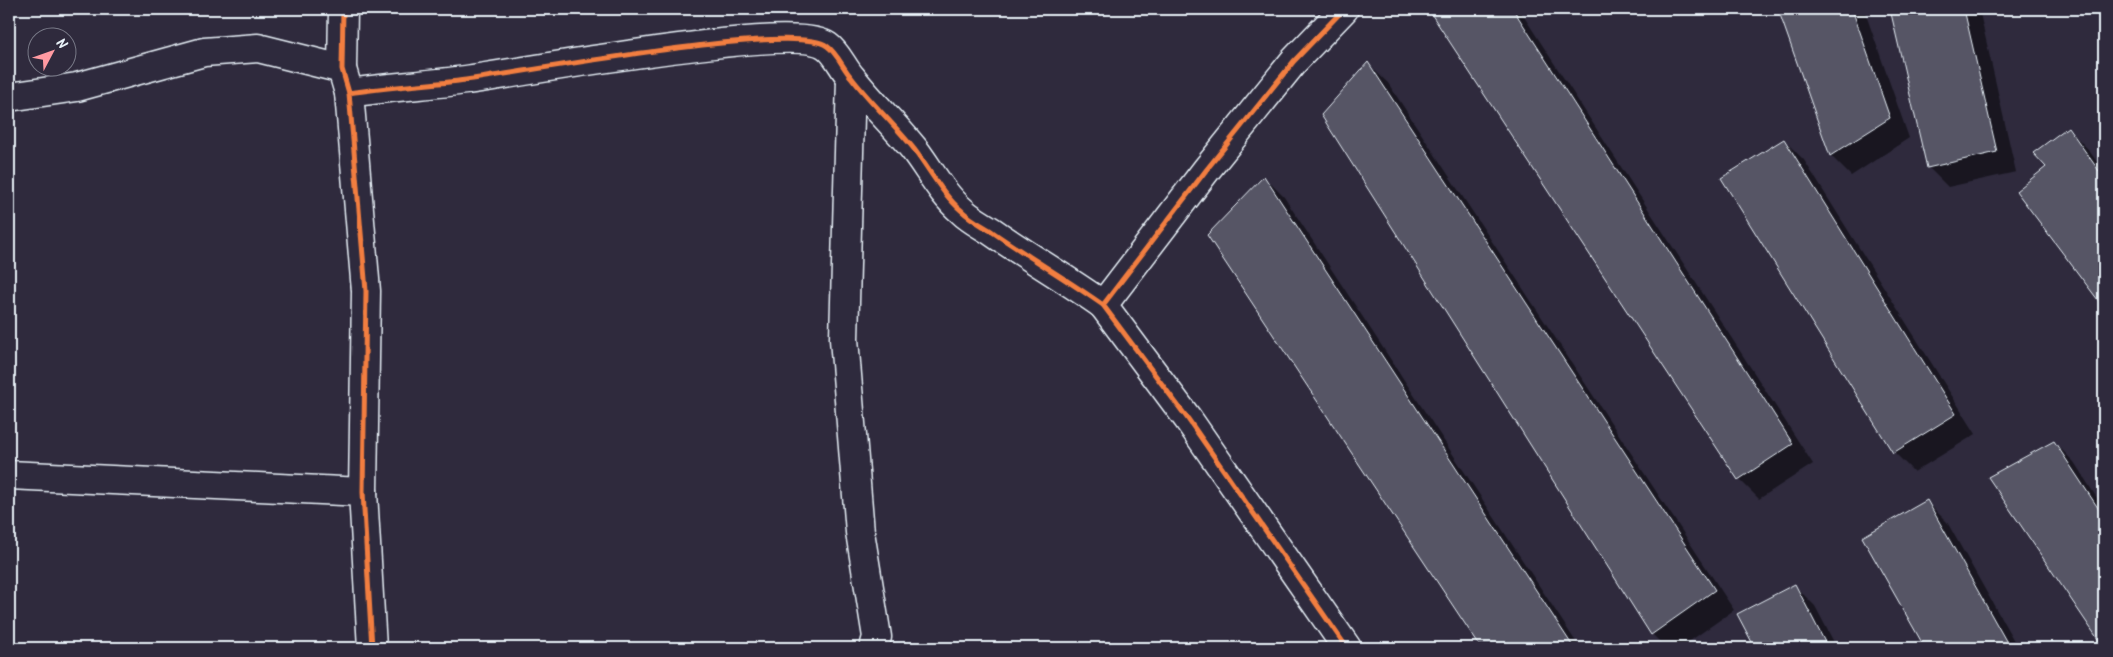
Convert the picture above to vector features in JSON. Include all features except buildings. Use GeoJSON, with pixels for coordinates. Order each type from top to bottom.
{"type":"FeatureCollection","features":[{"type":"Feature","properties":{"kind":"street"},"geometry":{"type":"LineString","coordinates":[[343,9],[346,81],[366,291],[362,492],[376,646]]}},
{"type":"Feature","properties":{"kind":"street"},"geometry":{"type":"LineString","coordinates":[[1103,305],[1207,168],[1294,61],[1344,9]]}},
{"type":"Feature","properties":{"kind":"street"},"geometry":{"type":"LineString","coordinates":[[9,97],[77,87],[204,52],[258,48],[346,81],[400,86],[465,80],[761,39],[799,38],[814,40],[828,46],[851,78],[913,149],[962,211],[1020,251],[1066,278],[1103,305],[1188,419],[1347,648]]}},
{"type":"Feature","properties":{"kind":"street"},"geometry":{"type":"LineString","coordinates":[[851,78],[844,339],[860,532],[877,638],[874,648]]}},
{"type":"Feature","properties":{"kind":"street"},"geometry":{"type":"LineString","coordinates":[[9,475],[362,492]]}},
{"type":"Feature","properties":{"kind":"cycle path"},"geometry":{"type":"LineString","coordinates":[[343,9],[342,69],[349,93],[366,291],[363,492],[372,648]]}},
{"type":"Feature","properties":{"kind":"cycle path"},"geometry":{"type":"LineString","coordinates":[[1344,9],[1294,61],[1207,169],[1103,305],[1188,419],[1347,648]]}},
{"type":"Feature","properties":{"kind":"cycle path"},"geometry":{"type":"LineString","coordinates":[[349,93],[466,80],[713,44],[765,40],[805,40],[827,46],[858,86],[914,149],[955,204],[973,220],[1103,305]]}}]}
